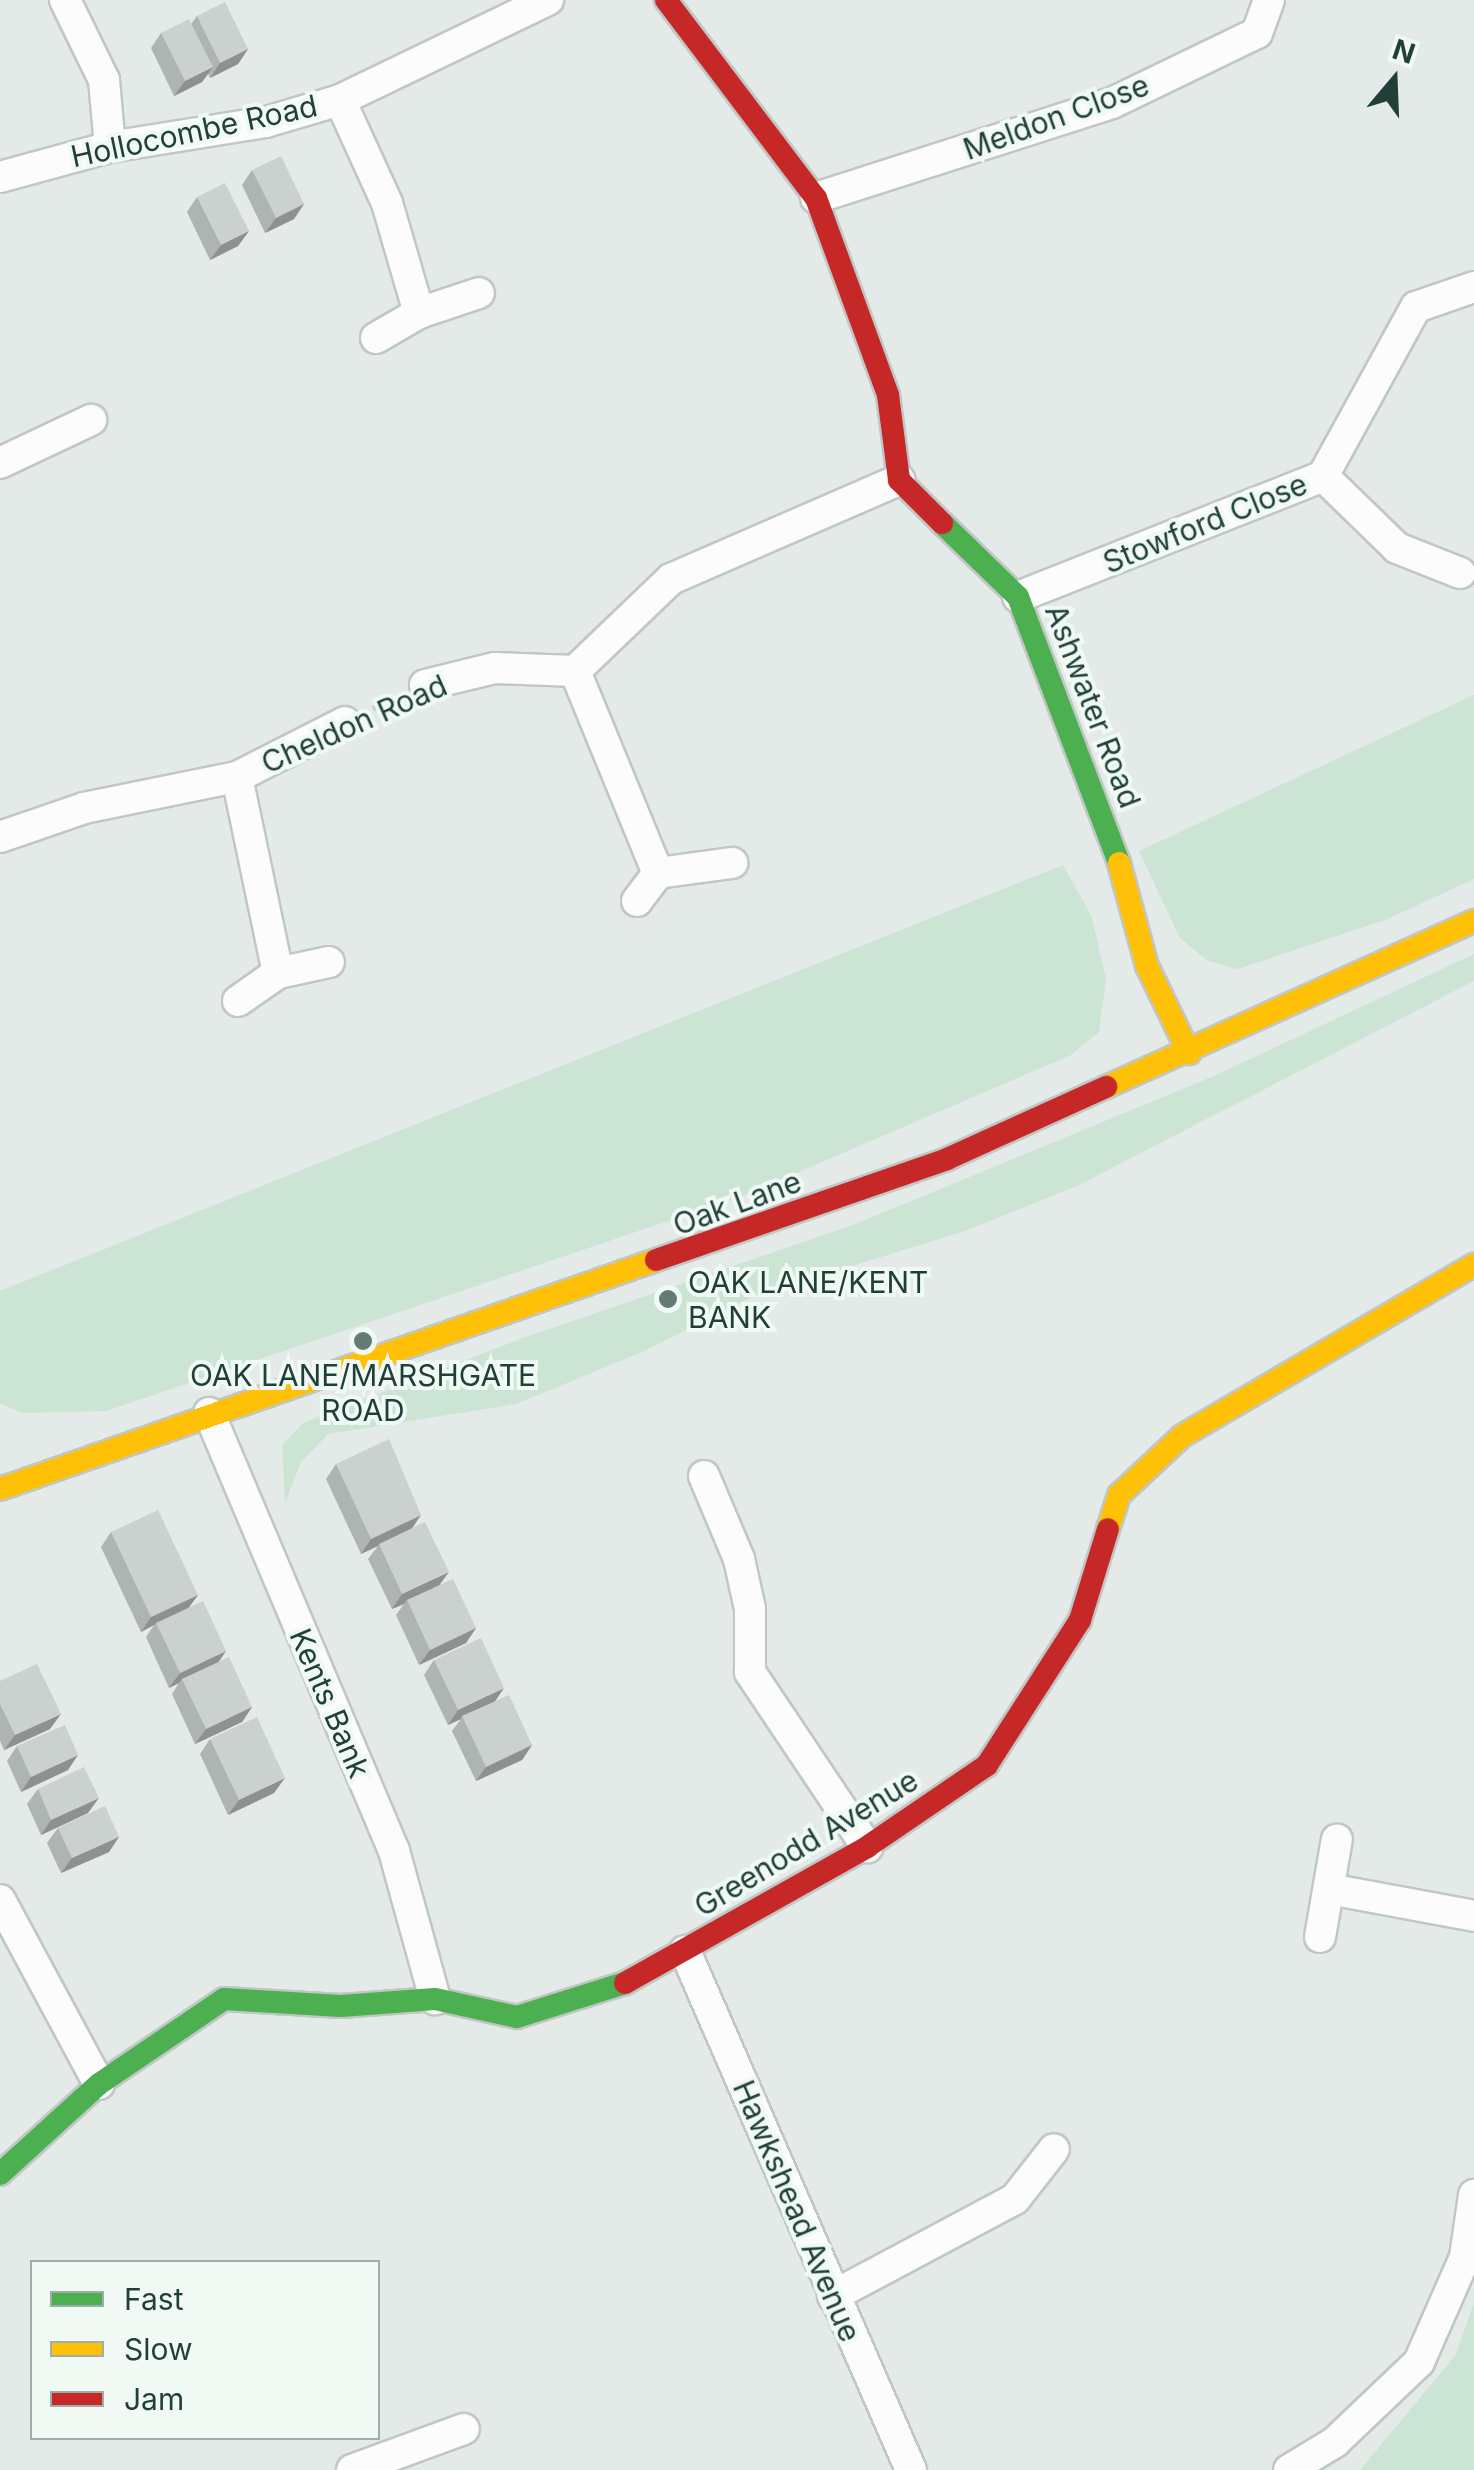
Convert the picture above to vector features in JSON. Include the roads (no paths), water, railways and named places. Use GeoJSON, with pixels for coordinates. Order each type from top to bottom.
{"type":"FeatureCollection","features":[{"type":"Feature","properties":{"kind":"street"},"geometry":{"type":"LineString","coordinates":[[66,0],[104,80],[110,147]]}},
{"type":"Feature","properties":{"kind":"street","name":"Hollocombe Road"},"geometry":{"type":"LineString","coordinates":[[0,177],[110,147],[266,122],[340,100],[548,0]]}},
{"type":"Feature","properties":{"kind":"street"},"geometry":{"type":"LineString","coordinates":[[658,873],[574,671],[671,579],[899,480],[888,395],[816,198],[666,0]]}},
{"type":"Feature","properties":{"kind":"street","name":"Meldon Close"},"geometry":{"type":"LineString","coordinates":[[816,198],[1112,104],[1256,33],[1270,0]]}},
{"type":"Feature","properties":{"kind":"street"},"geometry":{"type":"LineString","coordinates":[[340,100],[387,203],[419,314]]}},
{"type":"Feature","properties":{"kind":"street","name":"Stowford Close"},"geometry":{"type":"LineString","coordinates":[[1018,597],[1323,476],[1416,307],[1474,287]]}},
{"type":"Feature","properties":{"kind":"street"},"geometry":{"type":"LineString","coordinates":[[376,338],[419,314],[479,293]]}},
{"type":"Feature","properties":{"kind":"street"},"geometry":{"type":"LineString","coordinates":[[0,463],[90,420]]}},
{"type":"Feature","properties":{"kind":"street"},"geometry":{"type":"LineString","coordinates":[[1323,476],[1398,548],[1460,573]]}},
{"type":"Feature","properties":{"kind":"street","name":"Ashwater Road"},"geometry":{"type":"LineString","coordinates":[[899,480],[1018,597],[1113,839],[1147,966],[1189,1053]]}},
{"type":"Feature","properties":{"kind":"street","name":"Cheldon Road"},"geometry":{"type":"LineString","coordinates":[[425,685],[495,668],[574,671]]}},
{"type":"Feature","properties":{"kind":"street","name":"Cheldon Road"},"geometry":{"type":"LineString","coordinates":[[0,837],[84,808],[237,777],[345,722]]}},
{"type":"Feature","properties":{"kind":"street"},"geometry":{"type":"LineString","coordinates":[[237,777],[278,973]]}},
{"type":"Feature","properties":{"kind":"street"},"geometry":{"type":"LineString","coordinates":[[637,902],[658,873],[732,863]]}},
{"type":"Feature","properties":{"kind":"street","name":"Oak Lane"},"geometry":{"type":"LineString","coordinates":[[0,1489],[208,1413],[445,1338],[929,1165],[1189,1053],[1474,921]]}},
{"type":"Feature","properties":{"kind":"street"},"geometry":{"type":"LineString","coordinates":[[238,1002],[278,973],[329,962]]}},
{"type":"Feature","properties":{"kind":"street","name":"Greenodd Avenue"},"geometry":{"type":"LineString","coordinates":[[0,2174],[98,2084],[224,1998],[340,2006],[435,1999],[517,2017],[608,1992],[867,1847],[987,1764],[1080,1620],[1119,1495],[1182,1436],[1474,1265]]}},
{"type":"Feature","properties":{"kind":"street","name":"Kents Bank"},"geometry":{"type":"LineString","coordinates":[[208,1413],[394,1851],[435,1999]]}},
{"type":"Feature","properties":{"kind":"street"},"geometry":{"type":"LineString","coordinates":[[704,1476],[743,1576],[750,1609],[750,1672],[867,1847]]}},
{"type":"Feature","properties":{"kind":"street"},"geometry":{"type":"LineString","coordinates":[[1320,1937],[1338,1840]]}},
{"type":"Feature","properties":{"kind":"street"},"geometry":{"type":"LineString","coordinates":[[1328,1889],[1474,1916]]}},
{"type":"Feature","properties":{"kind":"street"},"geometry":{"type":"LineString","coordinates":[[0,1900],[98,2084]]}},
{"type":"Feature","properties":{"kind":"street","name":"Hawkshead Avenue"},"geometry":{"type":"LineString","coordinates":[[685,1951],[911,2470]]}},
{"type":"Feature","properties":{"kind":"street"},"geometry":{"type":"LineString","coordinates":[[833,2296],[1015,2199],[1054,2149]]}},
{"type":"Feature","properties":{"kind":"street"},"geometry":{"type":"LineString","coordinates":[[1289,2470],[1336,2442],[1419,2362],[1470,2258],[1474,2195]]}},
{"type":"Feature","properties":{"kind":"street"},"geometry":{"type":"LineString","coordinates":[[352,2470],[464,2430]]}},
{"type":"Feature","properties":{"kind":"place","name":"OAK LANE/KENT BANK"},"geometry":{"type":"Point","coordinates":[668,1299]}},
{"type":"Feature","properties":{"kind":"place","name":"OAK LANE/MARSHGATE ROAD"},"geometry":{"type":"Point","coordinates":[363,1341]}}]}
